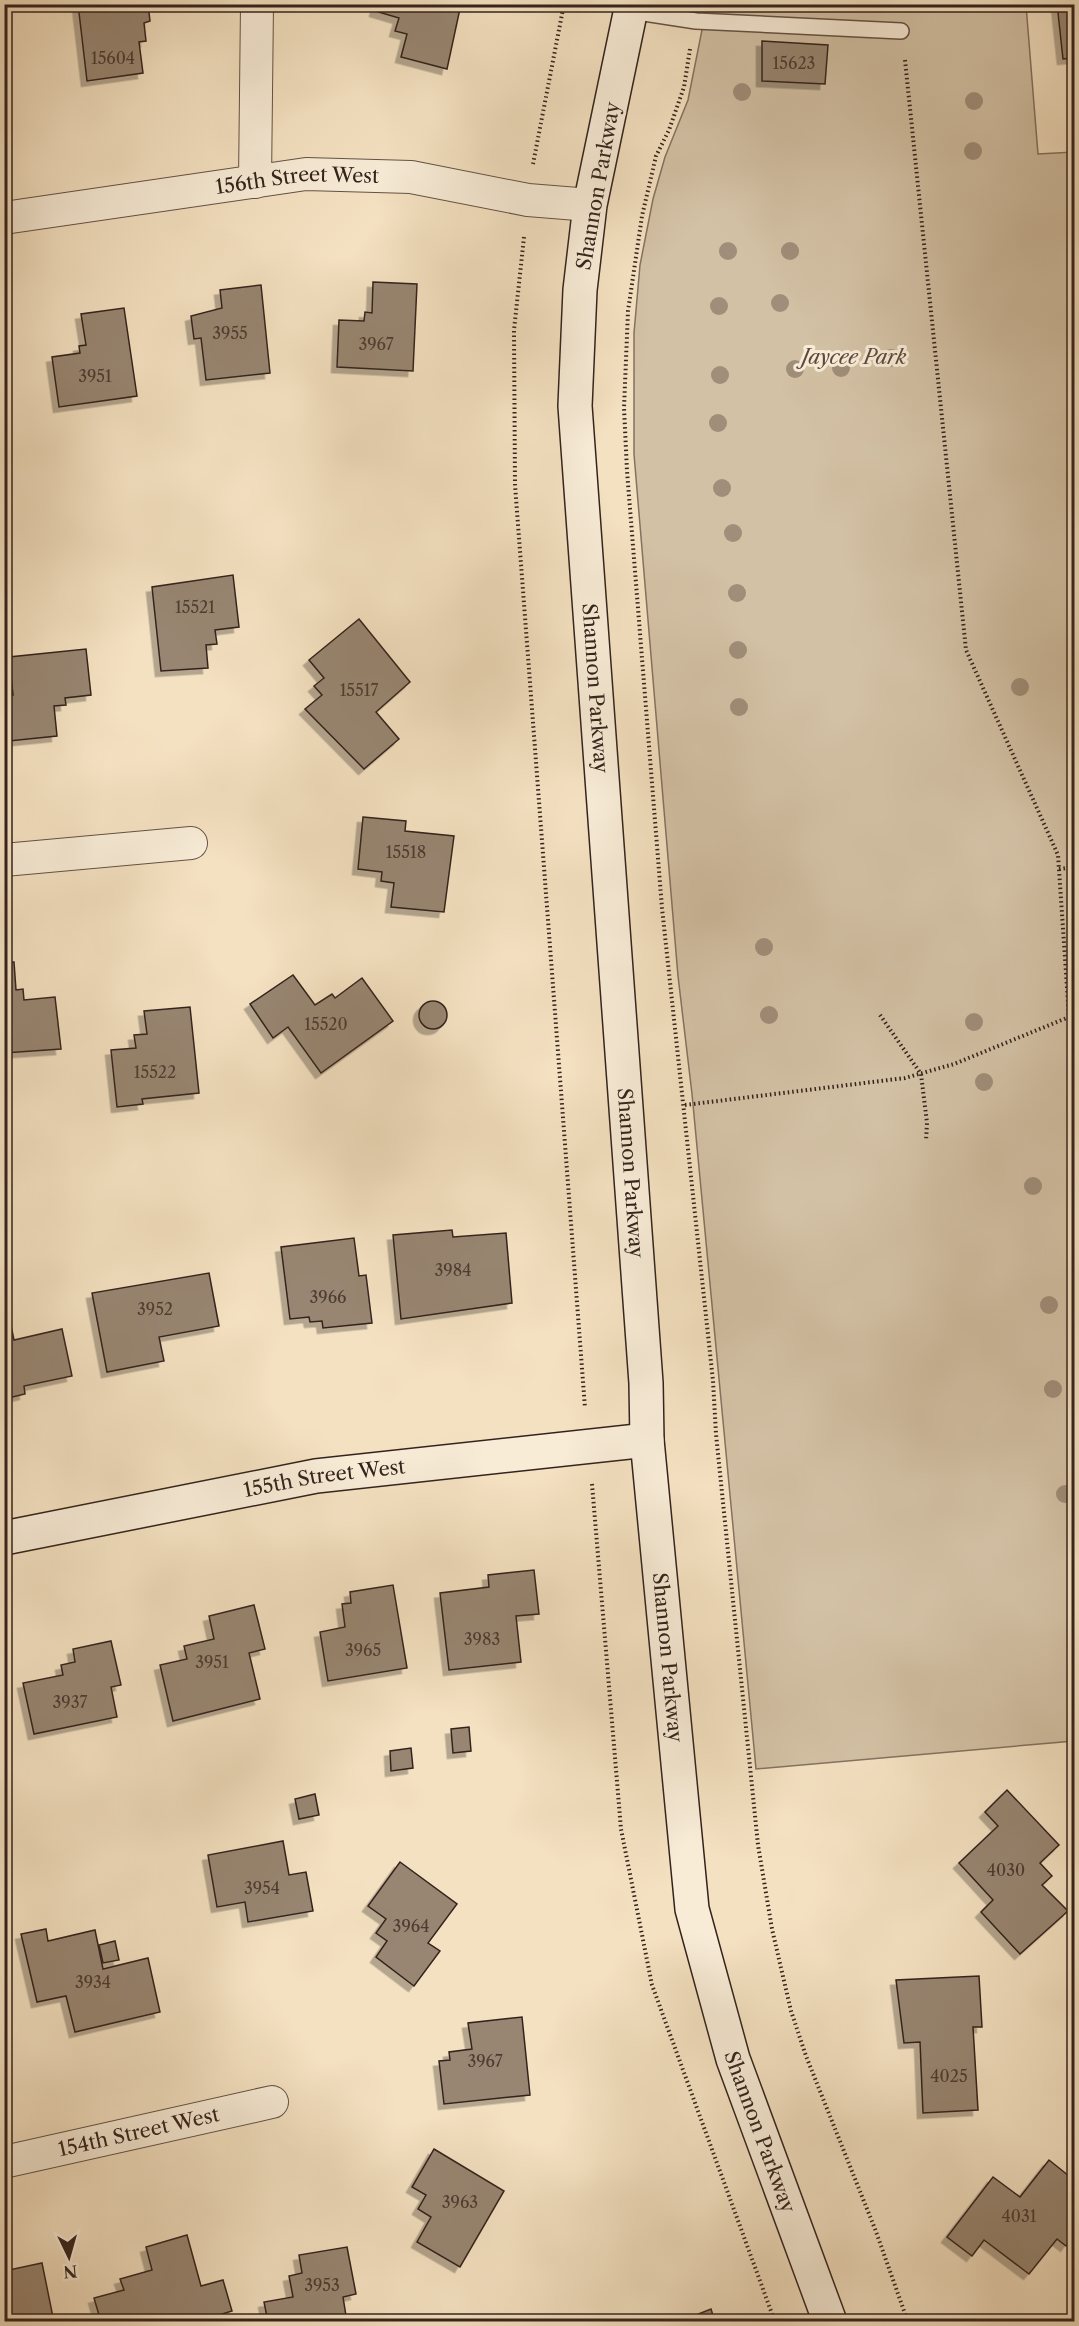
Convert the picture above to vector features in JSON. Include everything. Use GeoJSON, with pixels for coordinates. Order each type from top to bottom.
{"type":"FeatureCollection","features":[{"type":"Feature","properties":{"kind":"street"},"geometry":{"type":"LineString","coordinates":[[255,182],[257,4]]}},
{"type":"Feature","properties":{"kind":"street","name":"Shannon Parkway"},"geometry":{"type":"LineString","coordinates":[[631,8],[590,205],[580,290],[575,406],[646,1383],[647,1440],[692,1909],[733,2059],[830,2322]]}},
{"type":"Feature","properties":{"kind":"street","name":"156th Street West"},"geometry":{"type":"LineString","coordinates":[[4,218],[306,174],[411,177],[528,200],[590,205]]}},
{"type":"Feature","properties":{"kind":"street"},"geometry":{"type":"LineString","coordinates":[[4,860],[191,843]]}},
{"type":"Feature","properties":{"kind":"street","name":"155th Street West"},"geometry":{"type":"LineString","coordinates":[[4,1538],[316,1476],[647,1440]]}},
{"type":"Feature","properties":{"kind":"street","name":"154th Street West"},"geometry":{"type":"LineString","coordinates":[[4,2162],[272,2102]]}},
{"type":"Feature","properties":{"kind":"lane"},"geometry":{"type":"LineString","coordinates":[[631,8],[696,21],[901,31]]}},
{"type":"Feature","properties":{"kind":"path"},"geometry":{"type":"LineString","coordinates":[[564,4],[528,200],[514,330],[515,485],[589,1447],[621,1829],[652,1985],[775,2322]]}},
{"type":"Feature","properties":{"kind":"path"},"geometry":{"type":"LineString","coordinates":[[696,21],[684,87],[669,130],[656,156],[649,183],[634,262],[624,364],[627,471],[657,842],[750,1771],[758,1845],[772,1929],[791,2011],[806,2056],[875,2229],[908,2322]]}},
{"type":"Feature","properties":{"kind":"path"},"geometry":{"type":"LineString","coordinates":[[901,31],[966,650],[1058,855],[1069,1017]]}},
{"type":"Feature","properties":{"kind":"path"},"geometry":{"type":"LineString","coordinates":[[1059,869],[1074,867]]}},
{"type":"Feature","properties":{"kind":"path"},"geometry":{"type":"LineString","coordinates":[[880,1015],[921,1074],[927,1124],[926,1141]]}},
{"type":"Feature","properties":{"kind":"path"},"geometry":{"type":"LineString","coordinates":[[685,1104],[905,1078],[954,1064],[1074,1015]]}},
{"type":"Feature","properties":{"kind":"green space","name":"Jaycee Park"},"geometry":{"type":"Polygon","coordinates":[[[707,5],[1026,5],[1038,154],[1074,152],[1074,1741],[756,1769],[692,1094],[678,976],[634,454],[634,333],[640,265],[653,199],[665,157],[688,100],[707,5]]]}},
{"type":"Feature","properties":{"kind":"building"},"geometry":{"type":"Polygon","coordinates":[[[78,4],[148,4],[150,21],[144,23],[146,41],[139,42],[143,73],[87,81],[78,4]]]}},
{"type":"Feature","properties":{"kind":"building"},"geometry":{"type":"Polygon","coordinates":[[[377,4],[461,4],[447,69],[401,57],[407,34],[395,31],[399,18],[375,11],[377,4]]]}},
{"type":"Feature","properties":{"kind":"building"},"geometry":{"type":"Polygon","coordinates":[[[1057,4],[1074,4],[1074,58],[1063,59],[1057,4]]]}},
{"type":"Feature","properties":{"kind":"building"},"geometry":{"type":"Polygon","coordinates":[[[762,41],[828,45],[825,84],[762,81],[762,41]]]}},
{"type":"Feature","properties":{"kind":"building"},"geometry":{"type":"Polygon","coordinates":[[[373,282],[417,284],[413,371],[337,367],[339,320],[364,321],[365,312],[372,313],[373,282]]]}},
{"type":"Feature","properties":{"kind":"building"},"geometry":{"type":"Polygon","coordinates":[[[261,285],[270,373],[206,380],[201,338],[194,339],[191,316],[222,308],[220,290],[261,285]]]}},
{"type":"Feature","properties":{"kind":"building"},"geometry":{"type":"Polygon","coordinates":[[[124,308],[137,396],[59,407],[52,357],[80,353],[79,346],[86,345],[81,314],[124,308]]]}},
{"type":"Feature","properties":{"kind":"building"},"geometry":{"type":"Polygon","coordinates":[[[4,356],[11,401],[4,402],[4,356]]]}},
{"type":"Feature","properties":{"kind":"building"},"geometry":{"type":"Polygon","coordinates":[[[233,575],[239,627],[215,630],[217,644],[206,645],[208,668],[161,671],[152,587],[233,575]]]}},
{"type":"Feature","properties":{"kind":"building"},"geometry":{"type":"Polygon","coordinates":[[[359,619],[410,682],[376,712],[399,739],[364,769],[305,709],[322,695],[314,686],[324,678],[309,660],[359,619]]]}},
{"type":"Feature","properties":{"kind":"building"},"geometry":{"type":"Polygon","coordinates":[[[86,649],[91,695],[65,698],[66,705],[54,706],[57,736],[9,741],[4,695],[13,695],[9,657],[86,649]]]}},
{"type":"Feature","properties":{"kind":"building"},"geometry":{"type":"Polygon","coordinates":[[[363,817],[406,821],[405,831],[454,836],[444,912],[391,907],[394,883],[381,881],[382,872],[358,869],[363,817]]]}},
{"type":"Feature","properties":{"kind":"building"},"geometry":{"type":"Polygon","coordinates":[[[4,962],[14,962],[16,990],[23,989],[24,1000],[55,997],[61,1049],[4,1053],[4,962]]]}},
{"type":"Feature","properties":{"kind":"building"},"geometry":{"type":"Polygon","coordinates":[[[293,975],[315,1005],[332,994],[335,998],[362,978],[393,1021],[321,1073],[288,1027],[273,1038],[250,1004],[293,975]]]}},
{"type":"Feature","properties":{"kind":"building"},"geometry":{"type":"Polygon","coordinates":[[[433,1001],[443,1005],[447,1015],[443,1025],[433,1029],[423,1025],[419,1015],[423,1005],[433,1001]]]}},
{"type":"Feature","properties":{"kind":"building"},"geometry":{"type":"Polygon","coordinates":[[[190,1007],[199,1093],[142,1099],[143,1104],[117,1107],[111,1050],[136,1048],[134,1035],[147,1034],[144,1011],[190,1007]]]}},
{"type":"Feature","properties":{"kind":"building"},"geometry":{"type":"Polygon","coordinates":[[[452,1230],[453,1237],[506,1233],[512,1303],[401,1319],[393,1235],[452,1230]]]}},
{"type":"Feature","properties":{"kind":"building"},"geometry":{"type":"Polygon","coordinates":[[[354,1238],[359,1276],[366,1275],[372,1323],[323,1328],[322,1321],[310,1322],[309,1317],[290,1319],[281,1247],[354,1238]]]}},
{"type":"Feature","properties":{"kind":"building"},"geometry":{"type":"Polygon","coordinates":[[[209,1273],[219,1326],[159,1337],[164,1361],[107,1372],[92,1293],[209,1273]]]}},
{"type":"Feature","properties":{"kind":"building"},"geometry":{"type":"Polygon","coordinates":[[[9,1316],[14,1340],[62,1329],[72,1376],[24,1386],[25,1394],[4,1399],[4,1317],[9,1316]]]}},
{"type":"Feature","properties":{"kind":"building"},"geometry":{"type":"Polygon","coordinates":[[[534,1570],[539,1614],[516,1616],[521,1662],[449,1670],[440,1593],[489,1587],[488,1575],[534,1570]]]}},
{"type":"Feature","properties":{"kind":"building"},"geometry":{"type":"Polygon","coordinates":[[[393,1585],[407,1668],[328,1681],[320,1632],[345,1627],[342,1604],[351,1603],[350,1592],[393,1585]]]}},
{"type":"Feature","properties":{"kind":"building"},"geometry":{"type":"Polygon","coordinates":[[[254,1605],[265,1649],[249,1653],[260,1699],[173,1721],[160,1665],[187,1659],[184,1646],[214,1639],[209,1616],[254,1605]]]}},
{"type":"Feature","properties":{"kind":"building"},"geometry":{"type":"Polygon","coordinates":[[[111,1641],[121,1685],[111,1687],[117,1717],[34,1734],[23,1683],[63,1675],[61,1665],[75,1662],[73,1649],[111,1641]]]}},
{"type":"Feature","properties":{"kind":"building"},"geometry":{"type":"Polygon","coordinates":[[[469,1727],[471,1751],[453,1753],[451,1729],[469,1727]]]}},
{"type":"Feature","properties":{"kind":"building"},"geometry":{"type":"Polygon","coordinates":[[[411,1748],[413,1768],[391,1771],[390,1751],[411,1748]]]}},
{"type":"Feature","properties":{"kind":"building"},"geometry":{"type":"Polygon","coordinates":[[[1007,1790],[1059,1845],[1040,1863],[1052,1876],[1042,1885],[1068,1911],[1020,1954],[981,1912],[993,1900],[959,1863],[998,1826],[985,1812],[1007,1790]]]}},
{"type":"Feature","properties":{"kind":"building"},"geometry":{"type":"Polygon","coordinates":[[[315,1794],[319,1815],[299,1819],[295,1799],[315,1794]]]}},
{"type":"Feature","properties":{"kind":"building"},"geometry":{"type":"Polygon","coordinates":[[[283,1841],[289,1875],[306,1872],[313,1911],[248,1922],[245,1902],[217,1907],[208,1855],[283,1841]]]}},
{"type":"Feature","properties":{"kind":"building"},"geometry":{"type":"Polygon","coordinates":[[[400,1862],[457,1904],[428,1943],[440,1951],[414,1986],[376,1957],[387,1941],[376,1933],[386,1919],[368,1906],[400,1862]]]}},
{"type":"Feature","properties":{"kind":"building"},"geometry":{"type":"Polygon","coordinates":[[[46,1929],[48,1941],[95,1930],[103,1969],[148,1958],[160,2012],[75,2032],[66,1996],[37,2002],[21,1934],[46,1929]]]}},
{"type":"Feature","properties":{"kind":"building"},"geometry":{"type":"Polygon","coordinates":[[[115,1941],[119,1960],[103,1963],[99,1945],[115,1941]]]}},
{"type":"Feature","properties":{"kind":"building"},"geometry":{"type":"Polygon","coordinates":[[[979,1976],[982,2027],[973,2027],[978,2110],[923,2113],[920,2042],[904,2043],[896,1980],[979,1976]]]}},
{"type":"Feature","properties":{"kind":"building"},"geometry":{"type":"Polygon","coordinates":[[[522,2017],[530,2095],[444,2104],[439,2061],[450,2060],[449,2052],[472,2049],[468,2023],[522,2017]]]}},
{"type":"Feature","properties":{"kind":"building"},"geometry":{"type":"Polygon","coordinates":[[[434,2149],[504,2191],[460,2267],[417,2242],[431,2217],[418,2209],[426,2195],[412,2187],[434,2149]]]}},
{"type":"Feature","properties":{"kind":"building"},"geometry":{"type":"Polygon","coordinates":[[[1049,2160],[1074,2180],[1074,2235],[1066,2246],[1057,2239],[1029,2274],[984,2240],[972,2256],[947,2237],[993,2177],[1020,2197],[1049,2160]]]}},
{"type":"Feature","properties":{"kind":"building"},"geometry":{"type":"Polygon","coordinates":[[[187,2235],[201,2286],[223,2280],[232,2311],[196,2322],[101,2322],[94,2298],[124,2290],[120,2279],[152,2270],[146,2247],[187,2235]]]}},
{"type":"Feature","properties":{"kind":"building"},"geometry":{"type":"Polygon","coordinates":[[[347,2247],[356,2294],[343,2297],[347,2322],[268,2322],[264,2302],[293,2297],[289,2276],[302,2273],[299,2255],[347,2247]]]}},
{"type":"Feature","properties":{"kind":"building"},"geometry":{"type":"Polygon","coordinates":[[[42,2263],[54,2322],[4,2322],[4,2271],[42,2263]]]}},
{"type":"Feature","properties":{"kind":"building"},"geometry":{"type":"Polygon","coordinates":[[[711,2309],[715,2322],[693,2322],[691,2317],[711,2309]]]}}]}
